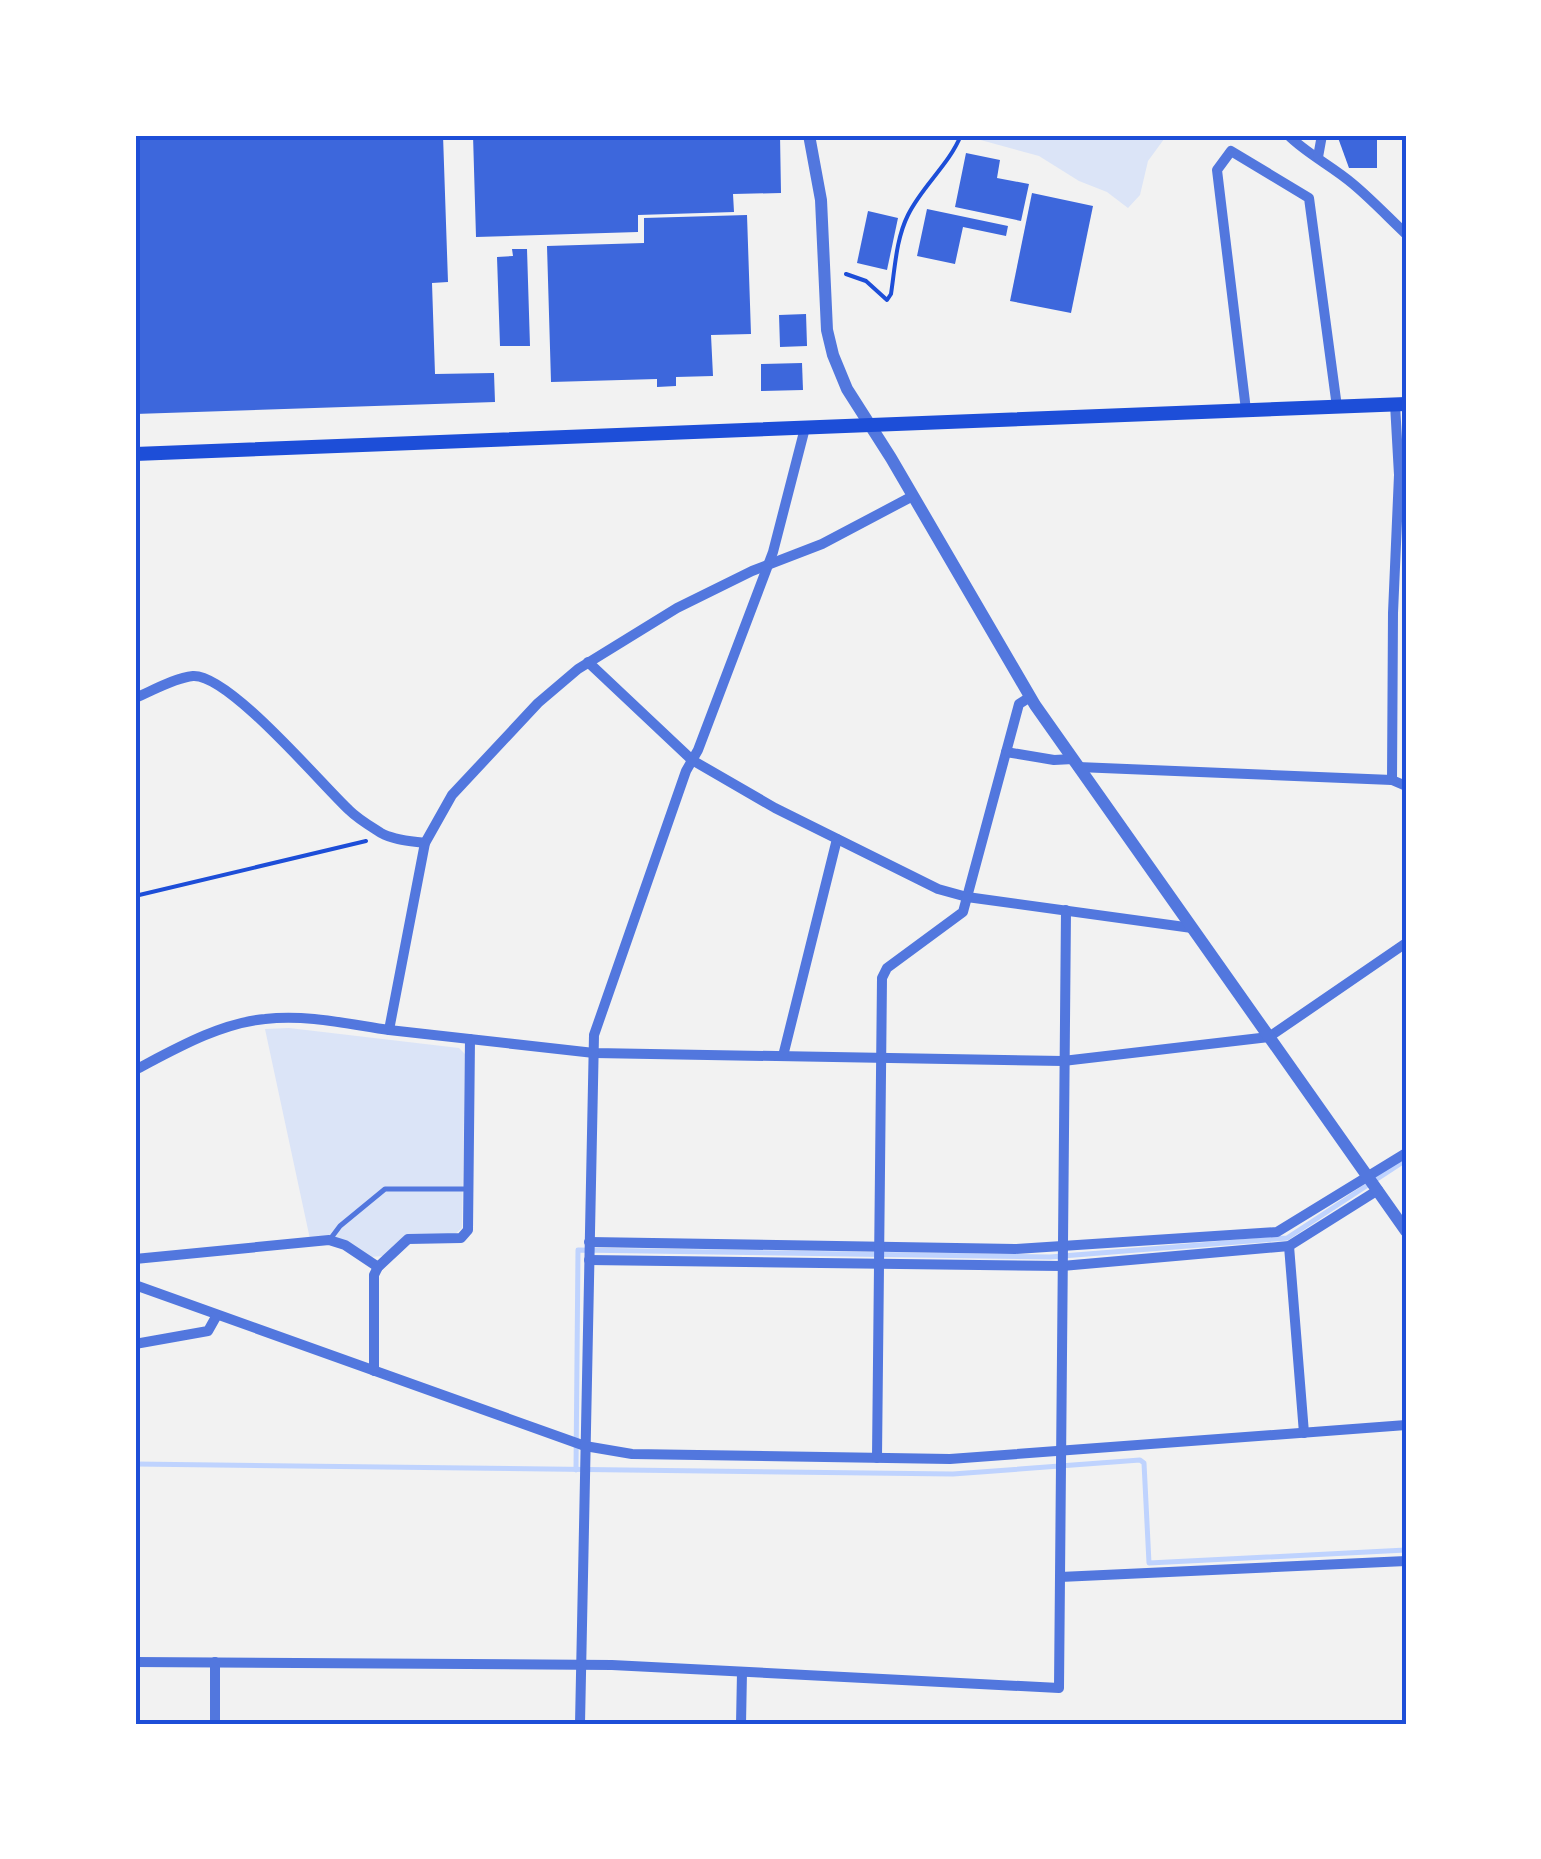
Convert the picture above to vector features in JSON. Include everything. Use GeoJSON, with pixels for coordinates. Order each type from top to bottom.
{"type":"FeatureCollection","features":[{"type":"Feature","properties":{"kind":"main road"},"geometry":{"type":"LineString","coordinates":[[135,454],[1400,404]]}},
{"type":"Feature","properties":{"kind":"street"},"geometry":{"type":"LineString","coordinates":[[809,135],[821,200],[828,336],[848,389],[1030,697],[1406,1231]]}},
{"type":"Feature","properties":{"kind":"street"},"geometry":{"type":"LineString","coordinates":[[1288,135],[1355,185],[1406,234]]}},
{"type":"Feature","properties":{"kind":"street"},"geometry":{"type":"LineString","coordinates":[[1318,157],[1322,135]]}},
{"type":"Feature","properties":{"kind":"street"},"geometry":{"type":"LineString","coordinates":[[1246,410],[1217,170],[1231,150],[1310,198],[1337,406]]}},
{"type":"Feature","properties":{"kind":"street"},"geometry":{"type":"LineString","coordinates":[[1392,780],[1400,404]]}},
{"type":"Feature","properties":{"kind":"street"},"geometry":{"type":"LineString","coordinates":[[580,1724],[594,1035],[692,760],[767,565],[805,428]]}},
{"type":"Feature","properties":{"kind":"street"},"geometry":{"type":"LineString","coordinates":[[389,1030],[425,844],[452,795],[538,703],[588,662],[677,608],[822,544],[911,497]]}},
{"type":"Feature","properties":{"kind":"street"},"geometry":{"type":"LineString","coordinates":[[588,662],[692,760],[938,889],[967,897],[1192,928]]}},
{"type":"Feature","properties":{"kind":"street"},"geometry":{"type":"LineString","coordinates":[[135,698],[180,680],[205,678],[290,746],[352,813],[386,836],[425,844]]}},
{"type":"Feature","properties":{"kind":"street"},"geometry":{"type":"LineString","coordinates":[[877,1458],[882,978],[887,968],[963,912],[1019,704],[1030,697]]}},
{"type":"Feature","properties":{"kind":"street"},"geometry":{"type":"LineString","coordinates":[[1006,752],[1075,763],[1392,780],[1406,786]]}},
{"type":"Feature","properties":{"kind":"street"},"geometry":{"type":"LineString","coordinates":[[783,1056],[837,839]]}},
{"type":"Feature","properties":{"kind":"street"},"geometry":{"type":"LineString","coordinates":[[135,1662],[581,1665],[1059,1688],[1066,910]]}},
{"type":"Feature","properties":{"kind":"street"},"geometry":{"type":"LineString","coordinates":[[135,1070],[214,1032],[262,1019],[307,1018],[594,1053],[1063,1061],[1269,1038],[1406,943]]}},
{"type":"Feature","properties":{"kind":"street"},"geometry":{"type":"LineString","coordinates":[[374,1371],[374,1275],[378,1267],[408,1239],[461,1238],[468,1230],[470,1039]]}},
{"type":"Feature","properties":{"kind":"street"},"geometry":{"type":"LineString","coordinates":[[590,1242],[1062,1248],[1277,1232],[1406,1153]]}},
{"type":"Feature","properties":{"kind":"street"},"geometry":{"type":"LineString","coordinates":[[589,1260],[1062,1266],[1289,1246],[1378,1190]]}},
{"type":"Feature","properties":{"kind":"street"},"geometry":{"type":"LineString","coordinates":[[135,1259],[330,1240],[378,1267]]}},
{"type":"Feature","properties":{"kind":"street"},"geometry":{"type":"LineString","coordinates":[[1289,1246],[1304,1433]]}},
{"type":"Feature","properties":{"kind":"street"},"geometry":{"type":"LineString","coordinates":[[135,1285],[585,1446],[632,1454],[950,1459],[1406,1425]]}},
{"type":"Feature","properties":{"kind":"street"},"geometry":{"type":"LineString","coordinates":[[135,1344],[208,1331],[217,1315]]}},
{"type":"Feature","properties":{"kind":"street"},"geometry":{"type":"LineString","coordinates":[[1060,1577],[1406,1561]]}},
{"type":"Feature","properties":{"kind":"street"},"geometry":{"type":"LineString","coordinates":[[214,1662],[214,1724]]}},
{"type":"Feature","properties":{"kind":"street"},"geometry":{"type":"LineString","coordinates":[[741,1724],[742,1672]]}},
{"type":"Feature","properties":{"kind":"lane"},"geometry":{"type":"LineString","coordinates":[[330,1240],[340,1226],[385,1189],[468,1189]]}},
{"type":"Feature","properties":{"kind":"path"},"geometry":{"type":"LineString","coordinates":[[846,274],[866,281],[887,300],[892,294],[907,217],[962,135]]}},
{"type":"Feature","properties":{"kind":"path"},"geometry":{"type":"LineString","coordinates":[[135,896],[386,836]]}},
{"type":"Feature","properties":{"kind":"shaded area"},"geometry":{"type":"Polygon","coordinates":[[[975,135],[1167,135],[1148,161],[1140,195],[1128,208],[1107,192],[1079,181],[1039,156],[977,139],[975,135]]]}},
{"type":"Feature","properties":{"kind":"shaded area"},"geometry":{"type":"Polygon","coordinates":[[[289,1028],[459,1048],[465,1054],[462,1228],[455,1234],[406,1234],[383,1256],[370,1257],[310,1239],[265,1029],[289,1028]]]}},
{"type":"Feature","properties":{"kind":"building"},"geometry":{"type":"Polygon","coordinates":[[[135,135],[443,135],[448,282],[432,283],[435,374],[494,373],[495,402],[135,414],[135,135]]]}},
{"type":"Feature","properties":{"kind":"building"},"geometry":{"type":"Polygon","coordinates":[[[473,135],[780,135],[781,193],[733,194],[734,212],[638,215],[638,232],[476,237],[473,135]]]}},
{"type":"Feature","properties":{"kind":"building"},"geometry":{"type":"Polygon","coordinates":[[[1337,135],[1377,135],[1377,168],[1349,168],[1337,135]]]}},
{"type":"Feature","properties":{"kind":"building"},"geometry":{"type":"Polygon","coordinates":[[[966,153],[1000,160],[997,178],[1029,184],[1021,221],[955,207],[966,153]]]}},
{"type":"Feature","properties":{"kind":"building"},"geometry":{"type":"Polygon","coordinates":[[[1032,193],[1093,206],[1071,313],[1010,301],[1032,193]]]}},
{"type":"Feature","properties":{"kind":"building"},"geometry":{"type":"Polygon","coordinates":[[[927,209],[1008,226],[1006,236],[963,227],[955,264],[917,256],[927,209]]]}},
{"type":"Feature","properties":{"kind":"building"},"geometry":{"type":"Polygon","coordinates":[[[868,211],[898,218],[887,270],[857,263],[868,211]]]}},
{"type":"Feature","properties":{"kind":"building"},"geometry":{"type":"Polygon","coordinates":[[[747,215],[751,334],[711,335],[713,376],[676,377],[676,386],[657,387],[657,379],[551,382],[547,246],[644,243],[644,218],[747,215]]]}},
{"type":"Feature","properties":{"kind":"building"},"geometry":{"type":"Polygon","coordinates":[[[512,249],[527,249],[530,346],[500,346],[497,257],[513,256],[512,249]]]}},
{"type":"Feature","properties":{"kind":"building"},"geometry":{"type":"Polygon","coordinates":[[[806,314],[807,346],[780,347],[779,315],[806,314]]]}},
{"type":"Feature","properties":{"kind":"building"},"geometry":{"type":"Polygon","coordinates":[[[802,363],[803,390],[761,391],[761,364],[802,363]]]}},
{"type":"Feature","properties":{"kind":"waterway"},"geometry":{"type":"LineString","coordinates":[[576,1470],[578,1250],[1050,1257],[1287,1238],[1406,1160]]}},
{"type":"Feature","properties":{"kind":"waterway"},"geometry":{"type":"LineString","coordinates":[[135,1464],[953,1474],[1140,1460],[1144,1463],[1149,1563],[1406,1550]]}}]}
